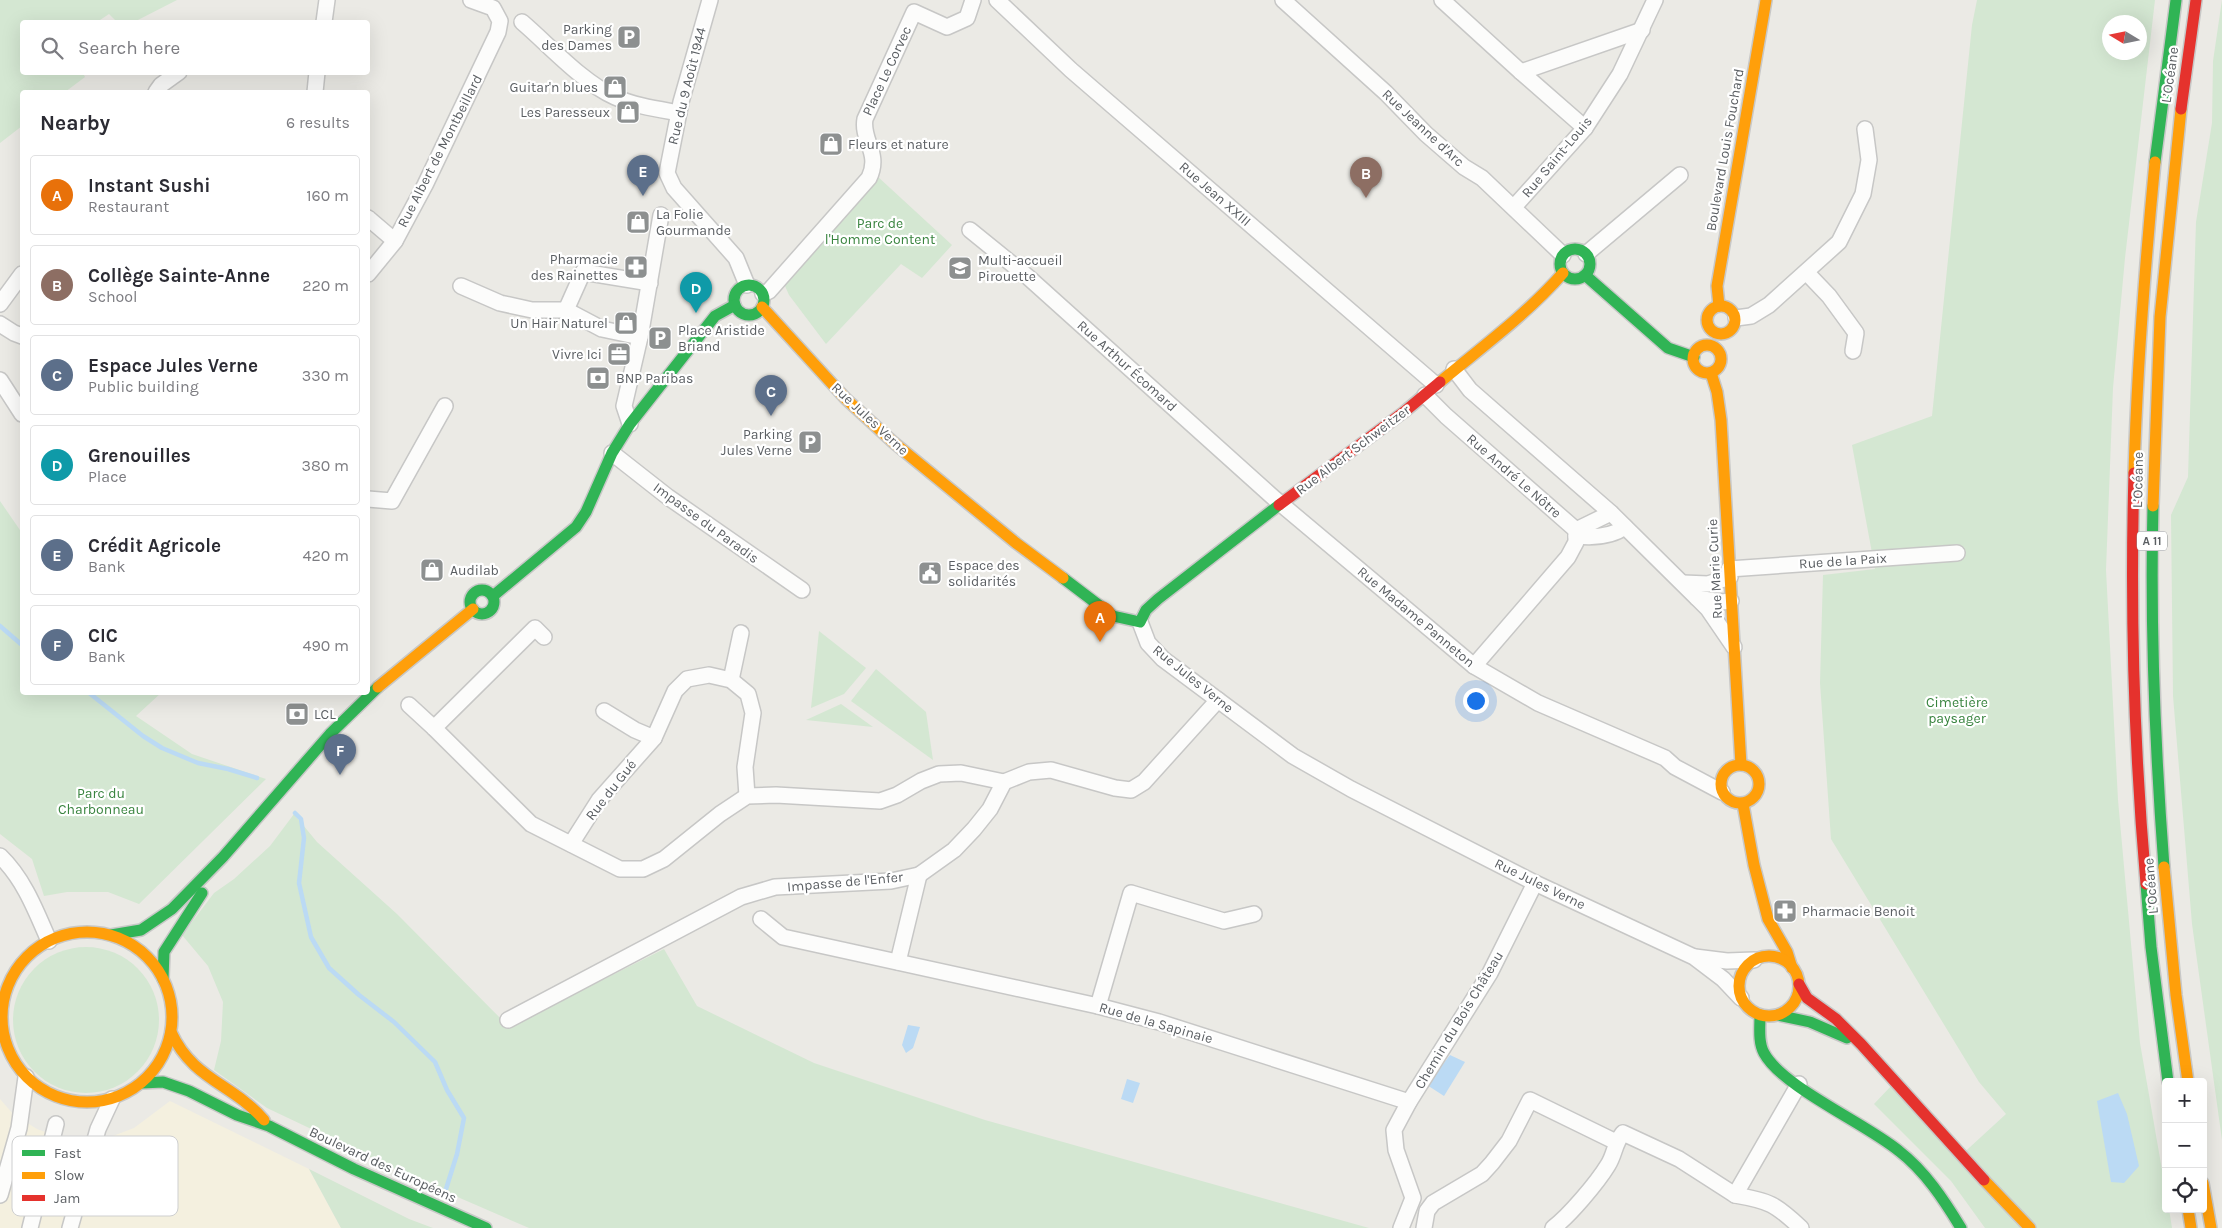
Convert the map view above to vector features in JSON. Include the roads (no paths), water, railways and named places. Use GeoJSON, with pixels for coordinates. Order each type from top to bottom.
{"type":"FeatureCollection","features":[{"type":"Feature","properties":{"kind":"main road","name":"Boulevard Louis Fouchard"},"geometry":{"type":"LineString","coordinates":[[1719,306],[1717,286],[1766,0]]}},
{"type":"Feature","properties":{"kind":"main road","name":"L’Océane"},"geometry":{"type":"LineString","coordinates":[[2168,1078],[2150,937],[2142,840],[2134,680],[2132,555],[2136,394],[2146,251],[2156,148],[2176,0]]}},
{"type":"Feature","properties":{"kind":"main road","name":"L’Océane"},"geometry":{"type":"LineString","coordinates":[[2187,1078],[2172,955],[2160,822],[2154,691],[2152,572],[2156,397],[2165,251],[2178,132],[2196,0]]}},
{"type":"Feature","properties":{"kind":"main road"},"geometry":{"type":"LineString","coordinates":[[1574,249],[1586,254],[1590,262],[1585,275],[1573,278],[1563,273],[1560,264],[1563,255],[1574,249]]}},
{"type":"Feature","properties":{"kind":"main road","name":"Rue Albert Schweitzer"},"geometry":{"type":"LineString","coordinates":[[1140,622],[1146,610],[1158,599],[1430,390],[1521,314],[1548,290],[1563,273]]}},
{"type":"Feature","properties":{"kind":"main road"},"geometry":{"type":"LineString","coordinates":[[1585,275],[1668,348],[1697,352],[1705,346],[1714,347],[1720,354]]}},
{"type":"Feature","properties":{"kind":"main road"},"geometry":{"type":"LineString","coordinates":[[747,285],[756,286],[762,301],[756,313],[748,314],[739,310],[735,305],[736,292],[747,285]]}},
{"type":"Feature","properties":{"kind":"main road","name":"Rue Jules Verne"},"geometry":{"type":"LineString","coordinates":[[762,301],[846,399],[893,442],[1016,543],[1100,608],[1113,616],[1140,622]]}},
{"type":"Feature","properties":{"kind":"main road"},"geometry":{"type":"LineString","coordinates":[[493,596],[576,527],[593,499],[612,453],[630,424],[715,316],[735,305]]}},
{"type":"Feature","properties":{"kind":"main road"},"geometry":{"type":"LineString","coordinates":[[1719,306],[1732,310],[1736,318],[1734,327],[1727,334],[1726,344],[1720,354],[1720,363],[1711,373],[1702,372],[1695,366],[1697,352],[1708,326],[1709,313],[1719,306]]}},
{"type":"Feature","properties":{"kind":"main road"},"geometry":{"type":"LineString","coordinates":[[1708,326],[1718,334],[1727,334]]}},
{"type":"Feature","properties":{"kind":"main road","name":"Rue Marie Curie"},"geometry":{"type":"LineString","coordinates":[[1711,373],[1717,392],[1721,420],[1741,765]]}},
{"type":"Feature","properties":{"kind":"main road"},"geometry":{"type":"LineString","coordinates":[[485,590],[493,596],[494,605],[489,612],[480,614],[473,609],[471,605],[472,596],[478,591],[485,590]]}},
{"type":"Feature","properties":{"kind":"main road"},"geometry":{"type":"LineString","coordinates":[[111,935],[127,942],[142,952],[154,964],[163,979],[170,996],[172,1014],[171,1032],[166,1051],[142,1083],[128,1092],[112,1099],[86,1103],[60,1098],[47,1093],[26,1077],[13,1058],[6,1041],[2,1023],[2,1006],[7,989],[24,961],[49,941],[79,932],[111,935],[136,932],[157,922],[183,899],[238,842],[330,734],[360,704],[416,654],[473,609]]}},
{"type":"Feature","properties":{"kind":"main road"},"geometry":{"type":"LineString","coordinates":[[1741,765],[1752,769],[1757,774],[1760,785],[1755,797],[1743,804],[1731,801],[1722,792],[1721,786],[1724,774],[1732,767],[1741,765]]}},
{"type":"Feature","properties":{"kind":"main road"},"geometry":{"type":"LineString","coordinates":[[1743,804],[1754,865],[1768,919],[1787,952],[1792,968],[1807,998],[1836,1019],[1861,1044],[1972,1168],[2030,1228]]}},
{"type":"Feature","properties":{"kind":"main road"},"geometry":{"type":"LineString","coordinates":[[163,979],[164,952],[192,907],[238,842]]}},
{"type":"Feature","properties":{"kind":"main road"},"geometry":{"type":"LineString","coordinates":[[1768,919],[1760,951],[1741,975],[1739,986],[1741,998],[1751,1010],[1760,1015],[1778,1015],[1810,1022],[1861,1044]]}},
{"type":"Feature","properties":{"kind":"main road"},"geometry":{"type":"LineString","coordinates":[[1760,951],[1779,958],[1792,968]]}},
{"type":"Feature","properties":{"kind":"main road"},"geometry":{"type":"LineString","coordinates":[[1778,1015],[1794,1003],[1798,994],[1799,984]]}},
{"type":"Feature","properties":{"kind":"main road"},"geometry":{"type":"LineString","coordinates":[[1760,1015],[1760,1033],[1765,1054],[1774,1066],[1900,1150],[1920,1171],[1961,1228]]}},
{"type":"Feature","properties":{"kind":"main road"},"geometry":{"type":"LineString","coordinates":[[171,1032],[176,1046],[187,1060],[254,1108],[269,1126]]}},
{"type":"Feature","properties":{"kind":"main road"},"geometry":{"type":"LineString","coordinates":[[0,1054],[13,1058]]}},
{"type":"Feature","properties":{"kind":"main road"},"geometry":{"type":"LineString","coordinates":[[142,1083],[170,1084],[247,1119],[269,1126]]}},
{"type":"Feature","properties":{"kind":"main road","name":"Boulevard des Européens"},"geometry":{"type":"LineString","coordinates":[[269,1126],[354,1169],[486,1228]]}},
{"type":"Feature","properties":{"kind":"main road"},"geometry":{"type":"LineString","coordinates":[[2207,1206],[2211,1228]]}},
{"type":"Feature","properties":{"kind":"main road"},"geometry":{"type":"LineString","coordinates":[[2189,1213],[2191,1228]]}},
{"type":"Feature","properties":{"kind":"street"},"geometry":{"type":"LineString","coordinates":[[324,20],[327,0]]}},
{"type":"Feature","properties":{"kind":"street","name":"Rue Albert de Montbeillard"},"geometry":{"type":"LineString","coordinates":[[370,271],[394,241],[425,185],[498,32],[500,21],[493,8],[471,0]]}},
{"type":"Feature","properties":{"kind":"street","name":"Rue du 9 Août 1944"},"geometry":{"type":"LineString","coordinates":[[710,0],[679,113],[667,173],[674,188],[736,258],[747,285]]}},
{"type":"Feature","properties":{"kind":"street","name":"Place Le Corvec"},"geometry":{"type":"LineString","coordinates":[[762,301],[769,290],[869,178],[874,164],[864,123],[867,111],[914,12],[947,27],[966,18],[973,0]]}},
{"type":"Feature","properties":{"kind":"street","name":"Rue Jean XXIII"},"geometry":{"type":"LineString","coordinates":[[997,0],[1071,70],[1430,390]]}},
{"type":"Feature","properties":{"kind":"street","name":"Rue Jeanne d'Arc"},"geometry":{"type":"LineString","coordinates":[[1282,0],[1386,93],[1426,134],[1514,207],[1563,255]]}},
{"type":"Feature","properties":{"kind":"street"},"geometry":{"type":"LineString","coordinates":[[1442,0],[1585,128]]}},
{"type":"Feature","properties":{"kind":"street","name":"Rue Saint-Louis"},"geometry":{"type":"LineString","coordinates":[[1514,207],[1585,128],[1620,74],[1642,30],[1654,0]]}},
{"type":"Feature","properties":{"kind":"street"},"geometry":{"type":"LineString","coordinates":[[522,22],[589,82],[613,96],[638,106],[679,113]]}},
{"type":"Feature","properties":{"kind":"street"},"geometry":{"type":"LineString","coordinates":[[1521,72],[1642,30]]}},
{"type":"Feature","properties":{"kind":"street"},"geometry":{"type":"LineString","coordinates":[[157,90],[175,75]]}},
{"type":"Feature","properties":{"kind":"street"},"geometry":{"type":"LineString","coordinates":[[315,90],[317,75]]}},
{"type":"Feature","properties":{"kind":"street"},"geometry":{"type":"LineString","coordinates":[[1736,318],[1760,312],[1807,273],[1839,242],[1863,194],[1869,160],[1864,129]]}},
{"type":"Feature","properties":{"kind":"street"},"geometry":{"type":"LineString","coordinates":[[1586,254],[1680,175]]}},
{"type":"Feature","properties":{"kind":"street"},"geometry":{"type":"LineString","coordinates":[[630,424],[624,406],[640,337],[661,215]]}},
{"type":"Feature","properties":{"kind":"street"},"geometry":{"type":"LineString","coordinates":[[370,220],[394,241]]}},
{"type":"Feature","properties":{"kind":"street","name":"Rue Arthur Écomard"},"geometry":{"type":"LineString","coordinates":[[970,230],[1028,277],[1282,505]]}},
{"type":"Feature","properties":{"kind":"street"},"geometry":{"type":"LineString","coordinates":[[566,310],[583,272],[650,283]]}},
{"type":"Feature","properties":{"kind":"street"},"geometry":{"type":"LineString","coordinates":[[1807,273],[1829,296],[1856,332],[1853,351]]}},
{"type":"Feature","properties":{"kind":"street"},"geometry":{"type":"LineString","coordinates":[[0,304],[20,277]]}},
{"type":"Feature","properties":{"kind":"street"},"geometry":{"type":"LineString","coordinates":[[461,286],[500,303],[532,310],[566,310],[602,329],[640,337]]}},
{"type":"Feature","properties":{"kind":"street"},"geometry":{"type":"LineString","coordinates":[[0,324],[20,335]]}},
{"type":"Feature","properties":{"kind":"street"},"geometry":{"type":"LineString","coordinates":[[1454,369],[1470,390],[1611,513],[1683,583],[1708,609],[1734,647]]}},
{"type":"Feature","properties":{"kind":"street"},"geometry":{"type":"LineString","coordinates":[[0,380],[20,411]]}},
{"type":"Feature","properties":{"kind":"street","name":"Rue André Le Nôtre"},"geometry":{"type":"LineString","coordinates":[[1430,390],[1446,416],[1576,533]]}},
{"type":"Feature","properties":{"kind":"street"},"geometry":{"type":"LineString","coordinates":[[370,498],[392,500],[445,406]]}},
{"type":"Feature","properties":{"kind":"street","name":"Impasse du Paradis"},"geometry":{"type":"LineString","coordinates":[[612,453],[668,496],[802,590]]}},
{"type":"Feature","properties":{"kind":"street","name":"Rue Madame Panneton"},"geometry":{"type":"LineString","coordinates":[[1282,505],[1474,666],[1538,703],[1665,758],[1674,767],[1722,792]]}},
{"type":"Feature","properties":{"kind":"street"},"geometry":{"type":"LineString","coordinates":[[1576,533],[1611,513]]}},
{"type":"Feature","properties":{"kind":"street"},"geometry":{"type":"LineString","coordinates":[[1576,533],[1590,537],[1616,534],[1625,527]]}},
{"type":"Feature","properties":{"kind":"street"},"geometry":{"type":"LineString","coordinates":[[1474,666],[1568,557],[1576,542],[1576,533]]}},
{"type":"Feature","properties":{"kind":"street","name":"Rue de la Paix"},"geometry":{"type":"LineString","coordinates":[[1730,573],[1957,553]]}},
{"type":"Feature","properties":{"kind":"street"},"geometry":{"type":"LineString","coordinates":[[1683,583],[1708,584],[1730,573]]}},
{"type":"Feature","properties":{"kind":"street"},"geometry":{"type":"LineString","coordinates":[[1697,598],[1721,602],[1732,601]]}},
{"type":"Feature","properties":{"kind":"street","name":"Rue Jules Verne"},"geometry":{"type":"LineString","coordinates":[[1140,622],[1148,643],[1155,650],[1293,756],[1351,789],[1535,883],[1694,957],[1723,979],[1741,998]]}},
{"type":"Feature","properties":{"kind":"street"},"geometry":{"type":"LineString","coordinates":[[434,728],[535,628],[544,638]]}},
{"type":"Feature","properties":{"kind":"street"},"geometry":{"type":"LineString","coordinates":[[741,633],[731,680],[748,694],[753,713],[745,767],[747,796]]}},
{"type":"Feature","properties":{"kind":"street","name":"Rue du Gué"},"geometry":{"type":"LineString","coordinates":[[571,844],[600,800],[654,738],[675,691],[688,679],[709,675],[731,680]]}},
{"type":"Feature","properties":{"kind":"street"},"geometry":{"type":"LineString","coordinates":[[409,705],[531,824],[620,869],[643,869],[664,859],[720,814],[747,796],[776,795],[880,801],[897,795],[921,781],[939,774],[961,773],[1004,782],[1029,772],[1051,770],[1115,788],[1131,790],[1144,782],[1218,700]]}},
{"type":"Feature","properties":{"kind":"street"},"geometry":{"type":"LineString","coordinates":[[604,711],[635,730],[654,738]]}},
{"type":"Feature","properties":{"kind":"street","name":"Impasse de l'Enfer"},"geometry":{"type":"LineString","coordinates":[[508,1020],[741,897],[774,887],[891,881],[919,875],[954,850],[974,829],[990,809],[1004,782]]}},
{"type":"Feature","properties":{"kind":"street"},"geometry":{"type":"LineString","coordinates":[[0,856],[9,865],[26,891],[49,941]]}},
{"type":"Feature","properties":{"kind":"street"},"geometry":{"type":"LineString","coordinates":[[898,962],[919,875]]}},
{"type":"Feature","properties":{"kind":"street","name":"Chemin du Bois Château"},"geometry":{"type":"LineString","coordinates":[[1401,1228],[1412,1198],[1396,1150],[1394,1130],[1408,1102],[1490,973],[1535,883]]}},
{"type":"Feature","properties":{"kind":"street"},"geometry":{"type":"LineString","coordinates":[[1098,1006],[1131,893],[1224,921],[1254,914]]}},
{"type":"Feature","properties":{"kind":"street","name":"Rue de la Sapinaie"},"geometry":{"type":"LineString","coordinates":[[761,919],[783,937],[1098,1006],[1159,1022],[1408,1102]]}},
{"type":"Feature","properties":{"kind":"street","name":"Rue Jules Verne"},"geometry":{"type":"LineString","coordinates":[[1694,957],[1727,961],[1760,951]]}},
{"type":"Feature","properties":{"kind":"street"},"geometry":{"type":"LineString","coordinates":[[17,1136],[21,1120],[26,1077]]}},
{"type":"Feature","properties":{"kind":"street"},"geometry":{"type":"LineString","coordinates":[[1735,1195],[1799,1084]]}},
{"type":"Feature","properties":{"kind":"street"},"geometry":{"type":"LineString","coordinates":[[96,1136],[112,1099]]}},
{"type":"Feature","properties":{"kind":"street"},"geometry":{"type":"LineString","coordinates":[[1424,1228],[1427,1211],[1432,1203],[1482,1174],[1492,1163],[1508,1141],[1530,1100],[1616,1142]]}},
{"type":"Feature","properties":{"kind":"street"},"geometry":{"type":"LineString","coordinates":[[53,1136],[56,1124]]}},
{"type":"Feature","properties":{"kind":"street"},"geometry":{"type":"LineString","coordinates":[[1553,1228],[1564,1219],[1609,1164],[1616,1142],[1623,1133],[1680,1159],[1735,1195],[1757,1199],[1778,1207],[1801,1228]]}},
{"type":"Feature","properties":{"kind":"street"},"geometry":{"type":"LineString","coordinates":[[0,1195],[12,1152]]}},
{"type":"Feature","properties":{"kind":"water"},"geometry":{"type":"Polygon","coordinates":[[[908,1025],[920,1027],[913,1048],[906,1053],[902,1045],[908,1025]]]}},
{"type":"Feature","properties":{"kind":"water"},"geometry":{"type":"Polygon","coordinates":[[[1450,1055],[1465,1062],[1444,1096],[1427,1085],[1450,1055]]]}},
{"type":"Feature","properties":{"kind":"water"},"geometry":{"type":"Polygon","coordinates":[[[1127,1079],[1140,1083],[1133,1103],[1121,1099],[1127,1079]]]}},
{"type":"Feature","properties":{"kind":"water"},"geometry":{"type":"Polygon","coordinates":[[[2118,1093],[2127,1114],[2139,1166],[2124,1183],[2111,1182],[2097,1101],[2118,1093]]]}},
{"type":"Feature","properties":{"kind":"waterway"},"geometry":{"type":"LineString","coordinates":[[0,626],[20,643]]}},
{"type":"Feature","properties":{"kind":"waterway"},"geometry":{"type":"LineString","coordinates":[[92,695],[143,736],[162,748],[198,763],[228,769],[257,778]]}},
{"type":"Feature","properties":{"kind":"waterway"},"geometry":{"type":"LineString","coordinates":[[295,813],[301,819],[304,838],[299,883],[311,937],[329,968],[359,995],[394,1022],[435,1062],[447,1090],[464,1118],[457,1154],[446,1189]]}},
{"type":"Feature","properties":{"kind":"place","name":"Parking des Dames"},"geometry":{"type":"Point","coordinates":[629,37]}},
{"type":"Feature","properties":{"kind":"place","name":"Guitar'n blues"},"geometry":{"type":"Point","coordinates":[615,87]}},
{"type":"Feature","properties":{"kind":"place","name":"Les Paresseux"},"geometry":{"type":"Point","coordinates":[628,112]}},
{"type":"Feature","properties":{"kind":"place","name":"Fleurs et nature"},"geometry":{"type":"Point","coordinates":[831,144]}},
{"type":"Feature","properties":{"kind":"place","name":"Crédit Agricole"},"geometry":{"type":"Point","coordinates":[643,196]}},
{"type":"Feature","properties":{"kind":"place","name":"Collège Sainte-Anne"},"geometry":{"type":"Point","coordinates":[1366,198]}},
{"type":"Feature","properties":{"kind":"place","name":"La Folie Gourmande"},"geometry":{"type":"Point","coordinates":[638,222]}},
{"type":"Feature","properties":{"kind":"place","name":"Pharmacie des Rainettes"},"geometry":{"type":"Point","coordinates":[636,267]}},
{"type":"Feature","properties":{"kind":"place","name":"Multi-accueil Pirouette"},"geometry":{"type":"Point","coordinates":[960,268]}},
{"type":"Feature","properties":{"kind":"place","name":"Grenouilles"},"geometry":{"type":"Point","coordinates":[696,313]}},
{"type":"Feature","properties":{"kind":"place","name":"Un Hair Naturel"},"geometry":{"type":"Point","coordinates":[626,323]}},
{"type":"Feature","properties":{"kind":"place","name":"Place Aristide Briand"},"geometry":{"type":"Point","coordinates":[660,338]}},
{"type":"Feature","properties":{"kind":"place","name":"Vivre Ici"},"geometry":{"type":"Point","coordinates":[619,354]}},
{"type":"Feature","properties":{"kind":"place","name":"BNP Paribas"},"geometry":{"type":"Point","coordinates":[598,378]}},
{"type":"Feature","properties":{"kind":"place","name":"Espace Jules Verne"},"geometry":{"type":"Point","coordinates":[771,416]}},
{"type":"Feature","properties":{"kind":"place","name":"Parking Jules Verne"},"geometry":{"type":"Point","coordinates":[810,442]}},
{"type":"Feature","properties":{"kind":"place","name":"Audilab"},"geometry":{"type":"Point","coordinates":[432,570]}},
{"type":"Feature","properties":{"kind":"place","name":"Espace des solidarités"},"geometry":{"type":"Point","coordinates":[930,573]}},
{"type":"Feature","properties":{"kind":"place","name":"Instant Sushi"},"geometry":{"type":"Point","coordinates":[1100,642]}},
{"type":"Feature","properties":{"kind":"place","name":"LCL"},"geometry":{"type":"Point","coordinates":[297,714]}},
{"type":"Feature","properties":{"kind":"place","name":"CIC"},"geometry":{"type":"Point","coordinates":[340,775]}},
{"type":"Feature","properties":{"kind":"place","name":"Pharmacie Benoit"},"geometry":{"type":"Point","coordinates":[1785,911]}},
{"type":"Feature","properties":{"kind":"park label","name":"Parc de l'Homme Content"},"geometry":{"type":"Point","coordinates":[880,232]}},
{"type":"Feature","properties":{"kind":"park label","name":"Cimetière paysager"},"geometry":{"type":"Point","coordinates":[1957,710]}},
{"type":"Feature","properties":{"kind":"park label","name":"Parc du Charbonneau"},"geometry":{"type":"Point","coordinates":[101,802]}}]}
